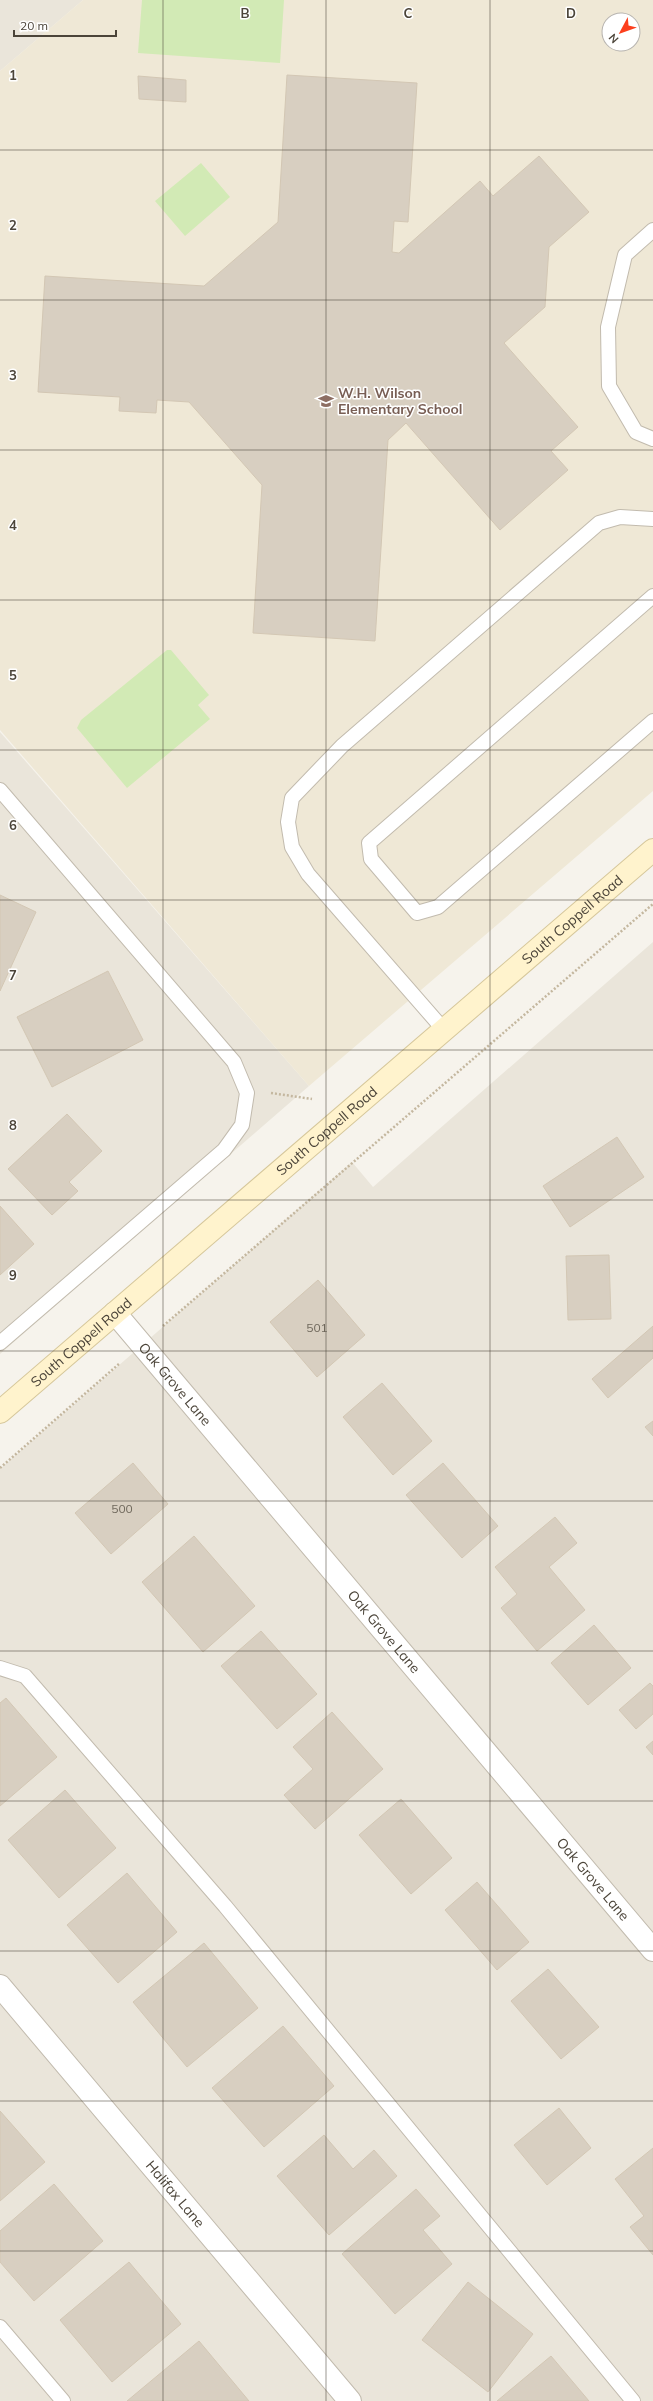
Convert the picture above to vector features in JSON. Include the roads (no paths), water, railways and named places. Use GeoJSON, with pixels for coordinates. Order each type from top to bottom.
{"type":"FeatureCollection","features":[{"type":"Feature","properties":{"kind":"street","name":"South Coppell Road"},"geometry":{"type":"LineString","coordinates":[[0,1412],[653,850]]}},
{"type":"Feature","properties":{"kind":"street","name":"Oak Grove Lane"},"geometry":{"type":"LineString","coordinates":[[115,1313],[653,1950]]}},
{"type":"Feature","properties":{"kind":"street","name":"Halifax Lane"},"geometry":{"type":"LineString","coordinates":[[0,1986],[350,2401]]}},
{"type":"Feature","properties":{"kind":"lane"},"geometry":{"type":"LineString","coordinates":[[653,230],[625,255],[608,328],[609,386],[636,432],[653,439]]}},
{"type":"Feature","properties":{"kind":"lane"},"geometry":{"type":"LineString","coordinates":[[444,1030],[308,874],[292,847],[288,822],[292,798],[342,746],[599,523],[620,517],[653,519]]}},
{"type":"Feature","properties":{"kind":"lane"},"geometry":{"type":"LineString","coordinates":[[653,596],[369,843],[371,858],[417,913],[438,907],[653,721]]}},
{"type":"Feature","properties":{"kind":"lane"},"geometry":{"type":"LineString","coordinates":[[0,790],[234,1062],[247,1092],[242,1125],[224,1150],[0,1343]]}},
{"type":"Feature","properties":{"kind":"lane"},"geometry":{"type":"LineString","coordinates":[[0,1668],[25,1676],[225,1906],[633,2401]]}},
{"type":"Feature","properties":{"kind":"lane"},"geometry":{"type":"LineString","coordinates":[[0,2326],[63,2401]]}},
{"type":"Feature","properties":{"kind":"place","name":"W.H. Wilson Elementary School"},"geometry":{"type":"Point","coordinates":[326,401]}}]}
